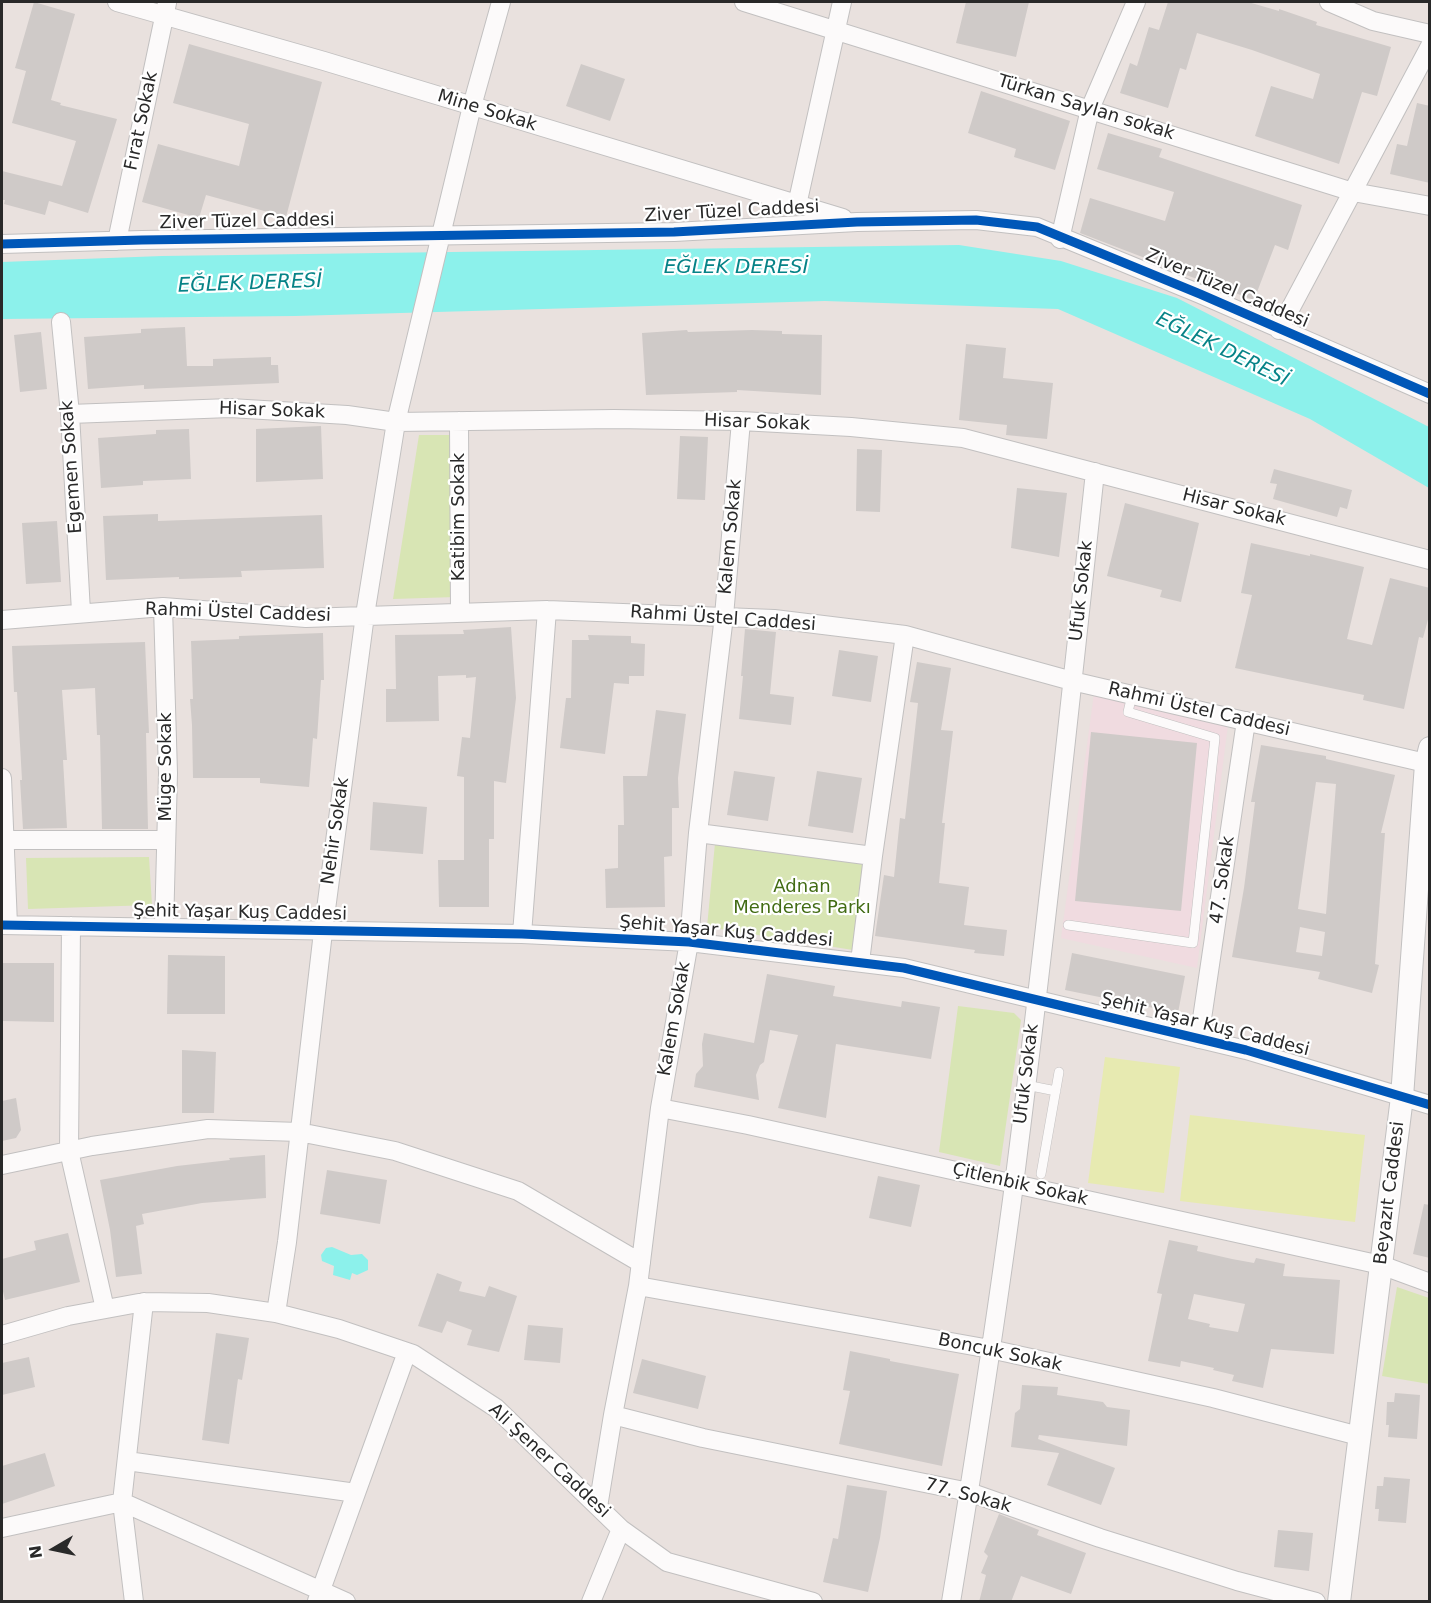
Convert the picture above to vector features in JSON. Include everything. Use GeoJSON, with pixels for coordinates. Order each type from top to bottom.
{"type":"FeatureCollection","features":[{"type":"Feature","properties":{"kind":"street","name":"Mine Sokak"},"geometry":{"type":"LineString","coordinates":[[117,2],[166,8],[472,106],[857,222]]}},
{"type":"Feature","properties":{"kind":"street","name":"Nehir Sokak"},"geometry":{"type":"LineString","coordinates":[[276,1313],[287,1242],[323,932],[365,615],[396,422],[472,106],[501,2]]}},
{"type":"Feature","properties":{"kind":"street","name":"Türkan Saylan sokak"},"geometry":{"type":"LineString","coordinates":[[744,2],[1353,192],[1430,206]]}},
{"type":"Feature","properties":{"kind":"street"},"geometry":{"type":"LineString","coordinates":[[797,204],[842,2]]}},
{"type":"Feature","properties":{"kind":"street"},"geometry":{"type":"LineString","coordinates":[[1060,239],[1090,110],[1136,2]]}},
{"type":"Feature","properties":{"kind":"street"},"geometry":{"type":"LineString","coordinates":[[1329,2],[1373,21],[1430,34]]}},
{"type":"Feature","properties":{"kind":"street","name":"Fırat Sokak"},"geometry":{"type":"LineString","coordinates":[[117,241],[166,8]]}},
{"type":"Feature","properties":{"kind":"street"},"geometry":{"type":"LineString","coordinates":[[1279,330],[1430,46]]}},
{"type":"Feature","properties":{"kind":"street","name":"Ziver Tüzel Caddesi"},"geometry":{"type":"LineString","coordinates":[[2,244],[117,241],[440,241],[857,222],[976,220],[1037,228],[1200,294],[1430,394]]}},
{"type":"Feature","properties":{"kind":"street","name":"Egemen Sokak"},"geometry":{"type":"LineString","coordinates":[[60,322],[70,414],[81,612]]}},
{"type":"Feature","properties":{"kind":"street","name":"Hisar Sokak"},"geometry":{"type":"LineString","coordinates":[[70,414],[230,408],[347,415],[396,422],[614,419],[741,421],[851,427],[963,438],[1430,560]]}},
{"type":"Feature","properties":{"kind":"street","name":"Katibim Sokak"},"geometry":{"type":"LineString","coordinates":[[459,421],[460,613]]}},
{"type":"Feature","properties":{"kind":"street","name":"Kalem Sokak"},"geometry":{"type":"LineString","coordinates":[[598,1507],[638,1287],[660,1108],[689,942],[698,833],[723,616],[741,421]]}},
{"type":"Feature","properties":{"kind":"street","name":"Ufuk Sokak"},"geometry":{"type":"LineString","coordinates":[[951,1602],[1014,1183],[1095,472]]}},
{"type":"Feature","properties":{"kind":"street","name":"Rahmi Üstel Caddesi"},"geometry":{"type":"LineString","coordinates":[[2,620],[163,607],[306,618],[548,610],[774,619],[905,635],[1072,681],[1246,721],[1428,759]]}},
{"type":"Feature","properties":{"kind":"street","name":"Müge Sokak"},"geometry":{"type":"LineString","coordinates":[[163,607],[168,773],[164,928]]}},
{"type":"Feature","properties":{"kind":"street"},"geometry":{"type":"LineString","coordinates":[[522,934],[548,610]]}},
{"type":"Feature","properties":{"kind":"street"},"geometry":{"type":"LineString","coordinates":[[860,962],[905,635]]}},
{"type":"Feature","properties":{"kind":"street","name":"47. Sokak"},"geometry":{"type":"LineString","coordinates":[[1199,1039],[1246,721]]}},
{"type":"Feature","properties":{"kind":"street","name":"Beyazıt Caddesi"},"geometry":{"type":"LineString","coordinates":[[1339,1602],[1402,1097],[1428,759]]}},
{"type":"Feature","properties":{"kind":"street"},"geometry":{"type":"LineString","coordinates":[[2,778],[4,925]]}},
{"type":"Feature","properties":{"kind":"street"},"geometry":{"type":"LineString","coordinates":[[698,833],[873,856]]}},
{"type":"Feature","properties":{"kind":"street"},"geometry":{"type":"LineString","coordinates":[[4,840],[166,840]]}},
{"type":"Feature","properties":{"kind":"street","name":"Şehit Yaşar Kuş Caddesi"},"geometry":{"type":"LineString","coordinates":[[4,925],[522,934],[689,942],[860,962],[904,968],[1246,1050],[1430,1105]]}},
{"type":"Feature","properties":{"kind":"street"},"geometry":{"type":"LineString","coordinates":[[71,926],[69,1151],[105,1309]]}},
{"type":"Feature","properties":{"kind":"street","name":"Çitlenbik Sokak"},"geometry":{"type":"LineString","coordinates":[[660,1108],[748,1125],[1381,1265],[1430,1283]]}},
{"type":"Feature","properties":{"kind":"street"},"geometry":{"type":"LineString","coordinates":[[2,1166],[69,1151],[208,1129],[299,1132],[395,1151],[518,1191],[641,1263]]}},
{"type":"Feature","properties":{"kind":"street","name":"Boncuk Sokak"},"geometry":{"type":"LineString","coordinates":[[638,1287],[990,1349],[1213,1398],[1359,1436]]}},
{"type":"Feature","properties":{"kind":"street"},"geometry":{"type":"LineString","coordinates":[[134,1602],[122,1502],[144,1302]]}},
{"type":"Feature","properties":{"kind":"street","name":"Ali Şener Caddesi"},"geometry":{"type":"LineString","coordinates":[[2,1335],[68,1316],[144,1302],[208,1303],[276,1313],[339,1329],[413,1354],[495,1408],[621,1529],[667,1562],[813,1602]]}},
{"type":"Feature","properties":{"kind":"street"},"geometry":{"type":"LineString","coordinates":[[319,1597],[407,1352]]}},
{"type":"Feature","properties":{"kind":"street","name":"77. Sokak"},"geometry":{"type":"LineString","coordinates":[[613,1415],[703,1438],[969,1492],[1100,1538],[1237,1581],[1317,1602]]}},
{"type":"Feature","properties":{"kind":"street"},"geometry":{"type":"LineString","coordinates":[[127,1461],[356,1493]]}},
{"type":"Feature","properties":{"kind":"street"},"geometry":{"type":"LineString","coordinates":[[2,1528],[122,1502],[319,1597],[346,1602]]}},
{"type":"Feature","properties":{"kind":"street"},"geometry":{"type":"LineString","coordinates":[[591,1602],[621,1529]]}},
{"type":"Feature","properties":{"kind":"lane"},"geometry":{"type":"LineString","coordinates":[[1068,925],[1193,943],[1215,738],[1128,712],[1132,695]]}},
{"type":"Feature","properties":{"kind":"lane"},"geometry":{"type":"LineString","coordinates":[[1041,1173],[1059,1072]]}},
{"type":"Feature","properties":{"kind":"lane"},"geometry":{"type":"LineString","coordinates":[[1026,1085],[1056,1091]]}},
{"type":"Feature","properties":{"kind":"shaded area"},"geometry":{"type":"Polygon","coordinates":[[[1094,693],[1228,725],[1197,968],[1061,938],[1094,693]]]}},
{"type":"Feature","properties":{"kind":"green space"},"geometry":{"type":"Polygon","coordinates":[[[419,435],[457,435],[456,597],[393,599],[419,435]]]}},
{"type":"Feature","properties":{"kind":"green space","name":"Adnan Menderes Parkı"},"geometry":{"type":"Polygon","coordinates":[[[715,843],[864,861],[853,950],[707,927],[715,843]]]}},
{"type":"Feature","properties":{"kind":"green space"},"geometry":{"type":"Polygon","coordinates":[[[149,857],[152,905],[28,909],[26,858],[149,857]]]}},
{"type":"Feature","properties":{"kind":"green space"},"geometry":{"type":"Polygon","coordinates":[[[958,1006],[1014,1013],[1021,1020],[1000,1166],[939,1152],[958,1006]]]}},
{"type":"Feature","properties":{"kind":"green space"},"geometry":{"type":"Polygon","coordinates":[[[1105,1057],[1180,1067],[1164,1193],[1088,1183],[1105,1057]]]}},
{"type":"Feature","properties":{"kind":"green space"},"geometry":{"type":"Polygon","coordinates":[[[1190,1115],[1365,1135],[1355,1222],[1180,1201],[1190,1115]]]}},
{"type":"Feature","properties":{"kind":"green space"},"geometry":{"type":"Polygon","coordinates":[[[1397,1287],[1429,1298],[1429,1384],[1382,1376],[1397,1287]]]}},
{"type":"Feature","properties":{"kind":"water","name":"EĞLEK DERESİ"},"geometry":{"type":"Polygon","coordinates":[[[959,245],[1061,261],[1177,298],[1429,427],[1429,488],[1310,419],[1058,309],[825,301],[295,316],[2,319],[2,262],[162,256],[959,245]]]}},
{"type":"Feature","properties":{"kind":"water"},"geometry":{"type":"Polygon","coordinates":[[[332,1247],[351,1255],[362,1254],[368,1260],[368,1270],[357,1275],[352,1273],[350,1280],[333,1275],[334,1266],[322,1261],[321,1255],[326,1248],[332,1247]]]}},
{"type":"Feature","properties":{"kind":"building"},"geometry":{"type":"Polygon","coordinates":[[[34,2],[75,14],[51,100],[61,103],[60,105],[117,119],[88,213],[49,201],[45,215],[4,204],[5,200],[2,200],[2,171],[62,186],[76,141],[12,123],[26,71],[15,68],[34,2]]]}},
{"type":"Feature","properties":{"kind":"building"},"geometry":{"type":"Polygon","coordinates":[[[966,2],[1029,2],[1016,57],[956,43],[966,2]]]}},
{"type":"Feature","properties":{"kind":"building"},"geometry":{"type":"Polygon","coordinates":[[[1168,2],[1248,2],[1279,11],[1279,9],[1317,22],[1316,25],[1391,47],[1377,96],[1362,92],[1339,164],[1255,136],[1271,86],[1313,99],[1320,74],[1252,50],[1197,33],[1186,70],[1180,68],[1168,108],[1120,93],[1130,63],[1137,66],[1149,27],[1159,30],[1168,2]]]}},
{"type":"Feature","properties":{"kind":"building"},"geometry":{"type":"Polygon","coordinates":[[[189,44],[322,82],[286,217],[206,195],[199,218],[142,202],[158,144],[239,166],[249,124],[173,103],[189,44]]]}},
{"type":"Feature","properties":{"kind":"building"},"geometry":{"type":"Polygon","coordinates":[[[581,64],[625,79],[610,121],[566,106],[581,64]]]}},
{"type":"Feature","properties":{"kind":"building"},"geometry":{"type":"Polygon","coordinates":[[[981,91],[1070,121],[1055,170],[1014,157],[1016,149],[968,133],[981,91]]]}},
{"type":"Feature","properties":{"kind":"building"},"geometry":{"type":"Polygon","coordinates":[[[1417,103],[1430,106],[1430,183],[1390,174],[1397,144],[1407,146],[1417,103]]]}},
{"type":"Feature","properties":{"kind":"building"},"geometry":{"type":"Polygon","coordinates":[[[1108,133],[1162,149],[1159,157],[1302,205],[1288,250],[1275,245],[1254,300],[1080,233],[1090,198],[1165,221],[1174,192],[1097,169],[1108,133]]]}},
{"type":"Feature","properties":{"kind":"building"},"geometry":{"type":"Polygon","coordinates":[[[185,327],[187,366],[213,366],[213,359],[271,357],[271,365],[278,365],[279,383],[144,389],[144,385],[88,389],[84,337],[141,333],[141,329],[185,327]]]}},
{"type":"Feature","properties":{"kind":"building"},"geometry":{"type":"Polygon","coordinates":[[[687,330],[688,332],[782,331],[782,334],[822,335],[821,395],[737,390],[737,392],[646,395],[642,333],[687,330]]]}},
{"type":"Feature","properties":{"kind":"building"},"geometry":{"type":"Polygon","coordinates":[[[41,332],[47,389],[20,392],[14,335],[41,332]]]}},
{"type":"Feature","properties":{"kind":"building"},"geometry":{"type":"Polygon","coordinates":[[[966,344],[1006,348],[1003,378],[1053,383],[1047,439],[1006,435],[1007,425],[959,420],[966,344]]]}},
{"type":"Feature","properties":{"kind":"building"},"geometry":{"type":"Polygon","coordinates":[[[321,426],[323,479],[256,482],[256,429],[321,426]]]}},
{"type":"Feature","properties":{"kind":"building"},"geometry":{"type":"Polygon","coordinates":[[[189,429],[191,479],[143,481],[143,485],[101,488],[98,438],[156,434],[156,430],[189,429]]]}},
{"type":"Feature","properties":{"kind":"building"},"geometry":{"type":"Polygon","coordinates":[[[680,436],[708,437],[705,500],[677,499],[680,436]]]}},
{"type":"Feature","properties":{"kind":"building"},"geometry":{"type":"Polygon","coordinates":[[[857,449],[882,450],[880,512],[856,511],[857,449]]]}},
{"type":"Feature","properties":{"kind":"building"},"geometry":{"type":"Polygon","coordinates":[[[1274,469],[1352,490],[1347,509],[1340,507],[1337,517],[1273,499],[1277,484],[1270,483],[1274,469]]]}},
{"type":"Feature","properties":{"kind":"building"},"geometry":{"type":"Polygon","coordinates":[[[1017,488],[1067,493],[1059,557],[1011,548],[1017,488]]]}},
{"type":"Feature","properties":{"kind":"building"},"geometry":{"type":"Polygon","coordinates":[[[1125,503],[1199,523],[1181,602],[1160,597],[1162,590],[1107,576],[1125,503]]]}},
{"type":"Feature","properties":{"kind":"building"},"geometry":{"type":"Polygon","coordinates":[[[158,514],[158,521],[322,515],[324,568],[241,571],[242,577],[106,580],[103,516],[158,514]]]}},
{"type":"Feature","properties":{"kind":"building"},"geometry":{"type":"Polygon","coordinates":[[[57,521],[61,582],[26,584],[22,523],[57,521]]]}},
{"type":"Feature","properties":{"kind":"building"},"geometry":{"type":"Polygon","coordinates":[[[1251,543],[1364,567],[1347,639],[1372,645],[1390,578],[1430,588],[1430,612],[1423,638],[1419,637],[1404,709],[1363,700],[1364,695],[1235,668],[1252,595],[1241,593],[1251,543]]]}},
{"type":"Feature","properties":{"kind":"building"},"geometry":{"type":"Polygon","coordinates":[[[511,627],[516,698],[506,783],[494,781],[494,839],[489,839],[489,907],[439,907],[438,860],[464,860],[464,777],[457,776],[462,737],[470,738],[476,677],[438,676],[439,721],[386,722],[386,689],[396,689],[395,635],[464,634],[463,630],[511,627]]]}},
{"type":"Feature","properties":{"kind":"building"},"geometry":{"type":"Polygon","coordinates":[[[745,629],[776,632],[770,694],[794,697],[791,725],[739,719],[745,629]]]}},
{"type":"Feature","properties":{"kind":"building"},"geometry":{"type":"Polygon","coordinates":[[[323,633],[324,680],[321,680],[317,739],[313,738],[309,787],[260,783],[260,778],[193,778],[190,699],[193,699],[191,641],[239,639],[239,636],[323,633]]]}},
{"type":"Feature","properties":{"kind":"building"},"geometry":{"type":"Polygon","coordinates":[[[588,635],[631,636],[631,643],[645,644],[644,676],[629,676],[629,684],[614,683],[605,754],[560,748],[566,698],[571,698],[572,640],[589,640],[588,635]]]}},
{"type":"Feature","properties":{"kind":"building"},"geometry":{"type":"Polygon","coordinates":[[[145,642],[149,733],[146,733],[148,829],[102,829],[100,735],[97,735],[95,688],[62,690],[67,760],[63,760],[67,828],[23,829],[17,692],[14,692],[12,646],[145,642]]]}},
{"type":"Feature","properties":{"kind":"building"},"geometry":{"type":"Polygon","coordinates":[[[839,650],[878,656],[871,702],[832,696],[839,650]]]}},
{"type":"Feature","properties":{"kind":"building"},"geometry":{"type":"Polygon","coordinates":[[[917,662],[951,668],[941,730],[953,731],[942,823],[945,823],[939,883],[969,887],[964,925],[1007,930],[1004,956],[875,936],[884,875],[894,877],[900,818],[905,819],[918,703],[910,702],[917,662]]]}},
{"type":"Feature","properties":{"kind":"building"},"geometry":{"type":"Polygon","coordinates":[[[656,710],[686,714],[678,778],[679,808],[672,808],[672,856],[664,857],[665,907],[606,908],[605,869],[618,868],[618,825],[624,825],[623,776],[647,776],[656,710]]]}},
{"type":"Feature","properties":{"kind":"building"},"geometry":{"type":"Polygon","coordinates":[[[1091,732],[1197,743],[1181,911],[1075,901],[1091,732]]]}},
{"type":"Feature","properties":{"kind":"building"},"geometry":{"type":"Polygon","coordinates":[[[1261,745],[1326,756],[1326,759],[1395,775],[1381,833],[1385,833],[1375,964],[1379,965],[1372,993],[1318,979],[1320,972],[1232,957],[1255,802],[1251,802],[1261,745]],[[1316,782],[1298,909],[1326,914],[1336,784],[1316,782]],[[1300,927],[1296,952],[1322,956],[1325,932],[1300,927]]]}},
{"type":"Feature","properties":{"kind":"building"},"geometry":{"type":"Polygon","coordinates":[[[734,771],[775,777],[768,821],[727,815],[734,771]]]}},
{"type":"Feature","properties":{"kind":"building"},"geometry":{"type":"Polygon","coordinates":[[[817,771],[862,778],[853,833],[808,826],[817,771]]]}},
{"type":"Feature","properties":{"kind":"building"},"geometry":{"type":"Polygon","coordinates":[[[373,802],[427,807],[423,854],[370,850],[373,802]]]}},
{"type":"Feature","properties":{"kind":"building"},"geometry":{"type":"Polygon","coordinates":[[[1072,953],[1185,976],[1178,1013],[1065,990],[1072,953]]]}},
{"type":"Feature","properties":{"kind":"building"},"geometry":{"type":"Polygon","coordinates":[[[168,955],[225,956],[225,1014],[167,1014],[168,955]]]}},
{"type":"Feature","properties":{"kind":"building"},"geometry":{"type":"Polygon","coordinates":[[[2,963],[54,963],[54,1022],[2,1021],[2,963]]]}},
{"type":"Feature","properties":{"kind":"building"},"geometry":{"type":"Polygon","coordinates":[[[767,974],[835,986],[833,996],[901,1007],[902,1001],[940,1007],[931,1059],[836,1044],[826,1118],[778,1108],[798,1035],[770,1030],[764,1062],[760,1065],[756,1075],[759,1100],[694,1087],[696,1074],[703,1066],[704,1033],[754,1043],[767,974]]]}},
{"type":"Feature","properties":{"kind":"building"},"geometry":{"type":"Polygon","coordinates":[[[182,1050],[216,1052],[214,1113],[182,1113],[182,1050]]]}},
{"type":"Feature","properties":{"kind":"building"},"geometry":{"type":"Polygon","coordinates":[[[16,1098],[21,1130],[16,1138],[2,1141],[2,1101],[16,1098]]]}},
{"type":"Feature","properties":{"kind":"building"},"geometry":{"type":"Polygon","coordinates":[[[265,1155],[266,1198],[202,1203],[142,1214],[144,1224],[136,1226],[142,1274],[116,1277],[100,1180],[177,1166],[230,1160],[229,1158],[265,1155]]]}},
{"type":"Feature","properties":{"kind":"building"},"geometry":{"type":"Polygon","coordinates":[[[327,1170],[387,1180],[380,1224],[320,1214],[327,1170]]]}},
{"type":"Feature","properties":{"kind":"building"},"geometry":{"type":"Polygon","coordinates":[[[878,1176],[920,1185],[911,1227],[869,1218],[878,1176]]]}},
{"type":"Feature","properties":{"kind":"building"},"geometry":{"type":"Polygon","coordinates":[[[1424,1204],[1430,1205],[1430,1258],[1413,1254],[1424,1204]]]}},
{"type":"Feature","properties":{"kind":"building"},"geometry":{"type":"Polygon","coordinates":[[[68,1233],[80,1282],[5,1300],[2,1287],[2,1259],[36,1250],[34,1241],[68,1233]]]}},
{"type":"Feature","properties":{"kind":"building"},"geometry":{"type":"Polygon","coordinates":[[[1169,1240],[1198,1246],[1197,1251],[1232,1259],[1254,1263],[1256,1258],[1285,1264],[1283,1276],[1340,1280],[1334,1354],[1271,1349],[1263,1388],[1232,1381],[1234,1375],[1213,1370],[1214,1368],[1181,1361],[1180,1367],[1148,1361],[1162,1294],[1157,1293],[1169,1240]],[[1194,1294],[1188,1319],[1210,1324],[1209,1327],[1238,1332],[1245,1304],[1194,1294]]]}},
{"type":"Feature","properties":{"kind":"building"},"geometry":{"type":"Polygon","coordinates":[[[437,1273],[462,1282],[459,1291],[485,1297],[489,1286],[517,1296],[499,1352],[467,1345],[472,1330],[447,1321],[442,1333],[418,1326],[437,1273]]]}},
{"type":"Feature","properties":{"kind":"building"},"geometry":{"type":"Polygon","coordinates":[[[528,1325],[563,1328],[560,1363],[524,1360],[528,1325]]]}},
{"type":"Feature","properties":{"kind":"building"},"geometry":{"type":"Polygon","coordinates":[[[216,1333],[249,1338],[242,1380],[238,1379],[229,1444],[202,1440],[216,1333]]]}},
{"type":"Feature","properties":{"kind":"building"},"geometry":{"type":"Polygon","coordinates":[[[850,1351],[959,1374],[942,1466],[839,1444],[850,1391],[843,1390],[850,1351]]]}},
{"type":"Feature","properties":{"kind":"building"},"geometry":{"type":"Polygon","coordinates":[[[29,1357],[35,1387],[2,1395],[2,1363],[29,1357]]]}},
{"type":"Feature","properties":{"kind":"building"},"geometry":{"type":"Polygon","coordinates":[[[642,1359],[706,1376],[698,1409],[633,1393],[642,1359]]]}},
{"type":"Feature","properties":{"kind":"building"},"geometry":{"type":"Polygon","coordinates":[[[1022,1385],[1058,1387],[1057,1395],[1103,1402],[1107,1407],[1130,1410],[1127,1446],[1039,1435],[1038,1439],[1115,1468],[1101,1505],[1047,1485],[1059,1453],[1011,1447],[1015,1413],[1020,1409],[1022,1385]]]}},
{"type":"Feature","properties":{"kind":"building"},"geometry":{"type":"Polygon","coordinates":[[[1395,1393],[1420,1395],[1417,1439],[1388,1437],[1387,1402],[1394,1402],[1395,1393]]]}},
{"type":"Feature","properties":{"kind":"building"},"geometry":{"type":"Polygon","coordinates":[[[45,1453],[55,1486],[2,1504],[2,1466],[45,1453]]]}},
{"type":"Feature","properties":{"kind":"building"},"geometry":{"type":"Polygon","coordinates":[[[1384,1477],[1410,1479],[1406,1523],[1378,1521],[1379,1509],[1375,1509],[1377,1486],[1383,1486],[1384,1477]]]}},
{"type":"Feature","properties":{"kind":"building"},"geometry":{"type":"Polygon","coordinates":[[[847,1485],[887,1491],[880,1538],[868,1592],[823,1582],[833,1538],[838,1539],[847,1485]]]}},
{"type":"Feature","properties":{"kind":"building"},"geometry":{"type":"Polygon","coordinates":[[[999,1514],[1039,1530],[1037,1535],[1086,1553],[1071,1594],[1021,1576],[1011,1602],[979,1602],[986,1575],[981,1573],[988,1556],[984,1552],[999,1514]]]}},
{"type":"Feature","properties":{"kind":"building"},"geometry":{"type":"Polygon","coordinates":[[[1278,1530],[1313,1533],[1309,1571],[1274,1567],[1278,1530]]]}},
{"type":"Feature","properties":{"kind":"cycle path"},"geometry":{"type":"LineString","coordinates":[[2,244],[674,232],[857,222],[976,220],[1037,227],[1200,294],[1430,394]]}},
{"type":"Feature","properties":{"kind":"cycle path"},"geometry":{"type":"LineString","coordinates":[[2,925],[522,934],[689,942],[904,968],[1246,1050],[1430,1105]]}}]}
